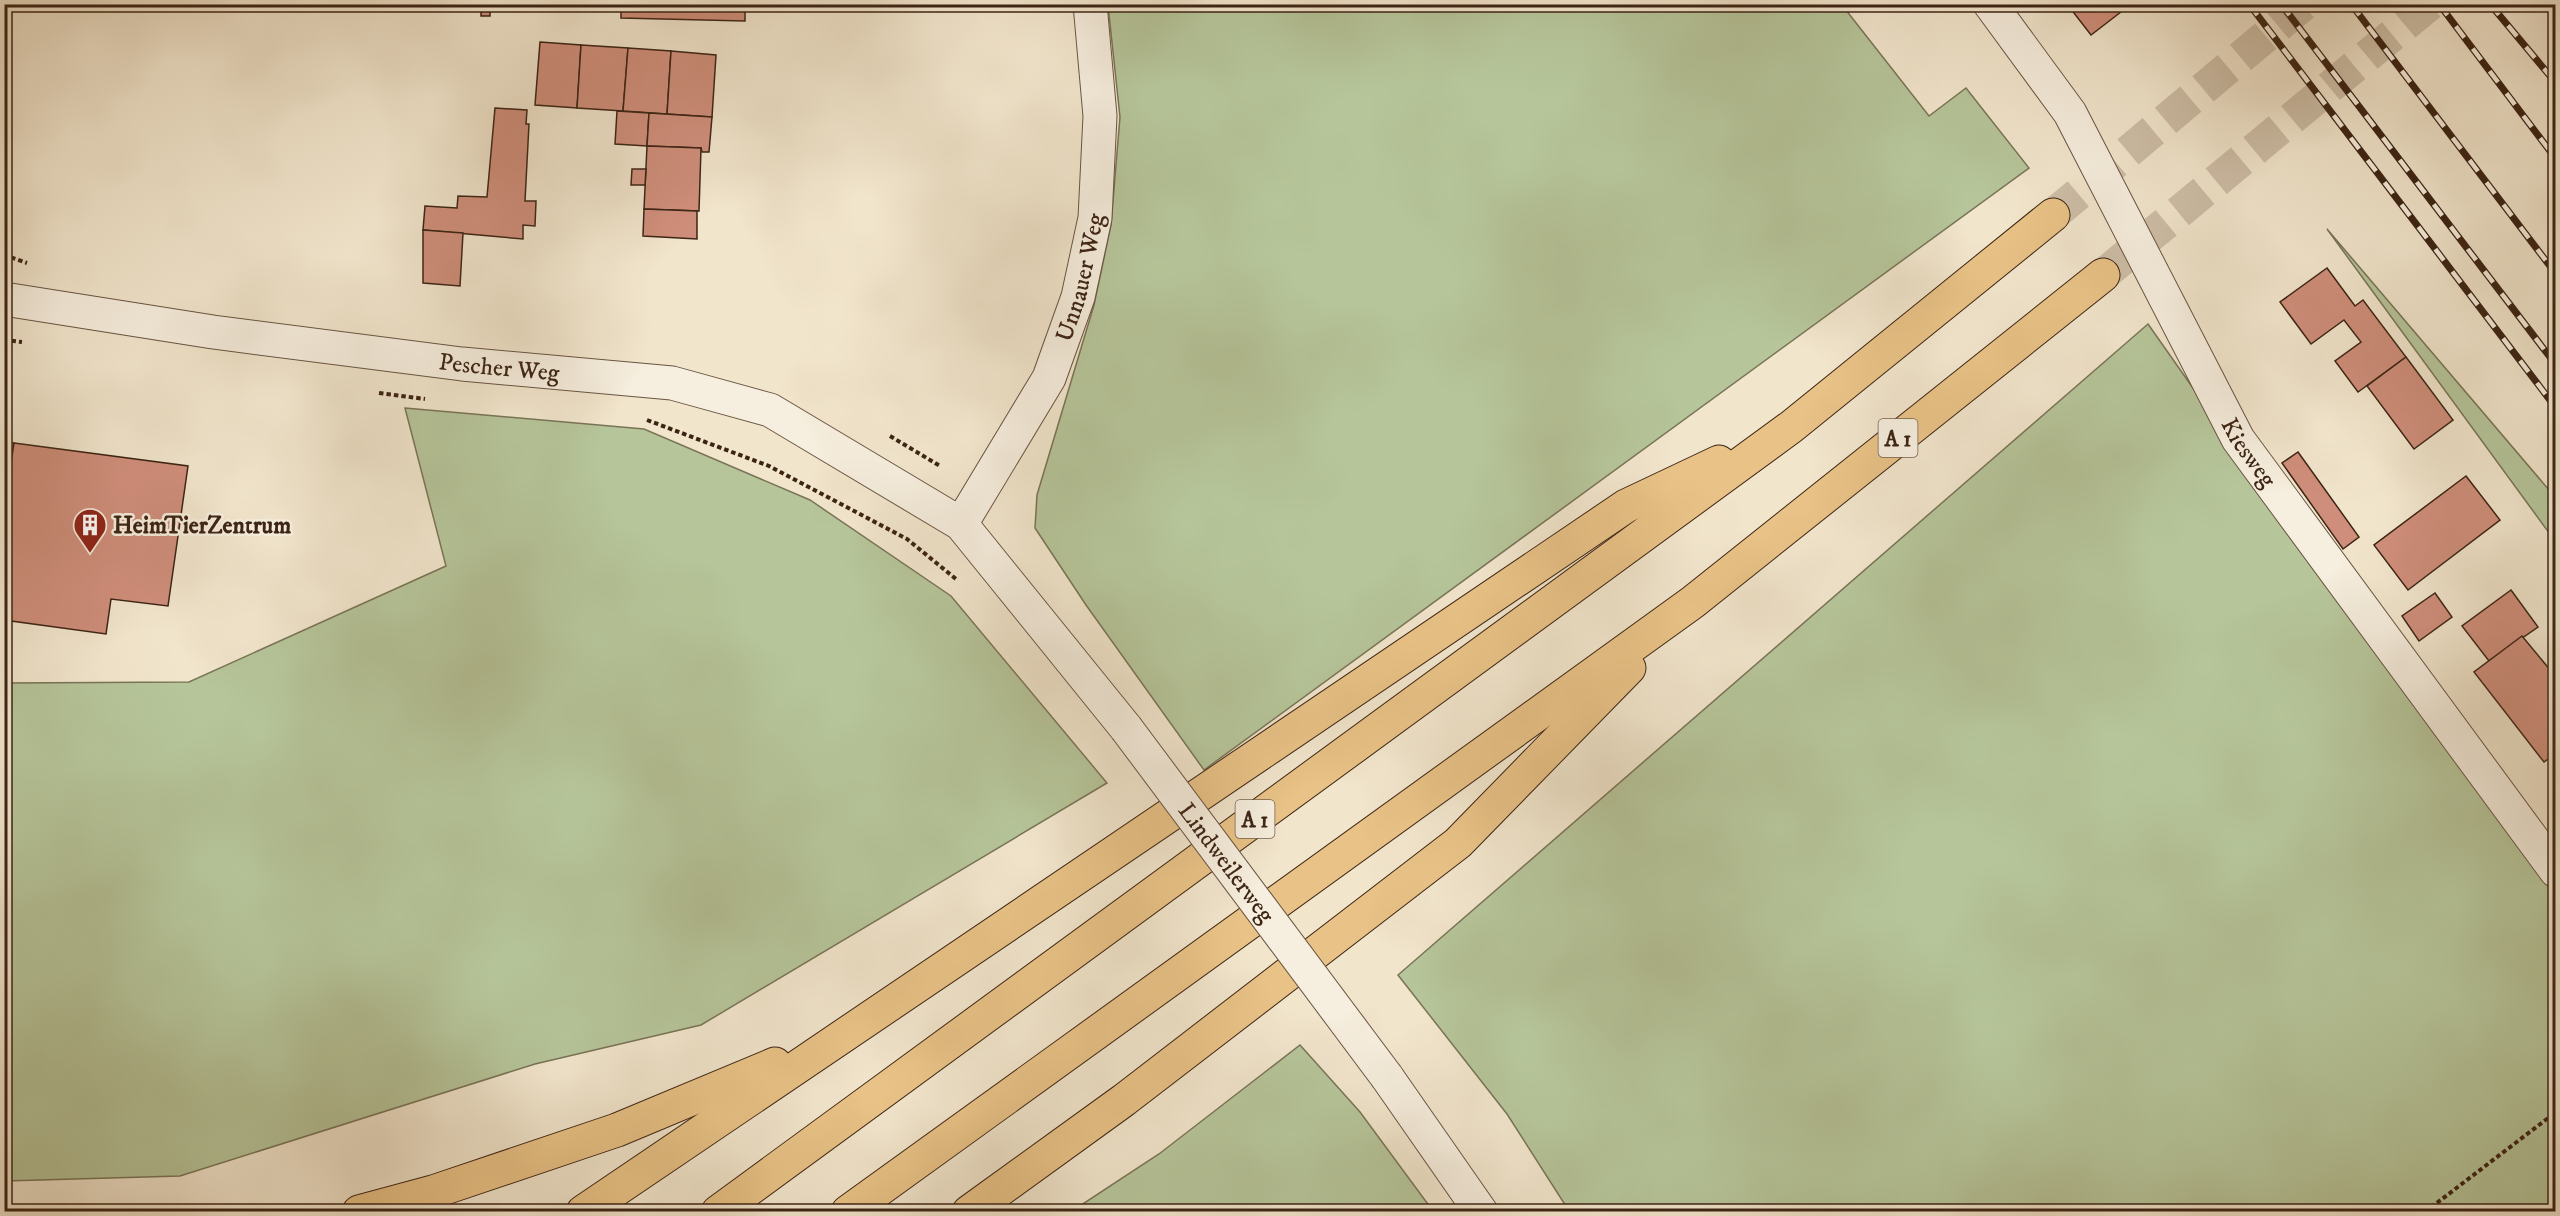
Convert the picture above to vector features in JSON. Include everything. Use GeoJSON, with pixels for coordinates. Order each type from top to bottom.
{"type":"FeatureCollection","features":[{"type":"Feature","properties":{"kind":"highway","name":"A 1"},"geometry":{"type":"LineString","coordinates":[[718,1212],[1791,427],[2053,214]]}},
{"type":"Feature","properties":{"kind":"highway","name":"A 1"},"geometry":{"type":"LineString","coordinates":[[848,1212],[1693,602],[2103,275]]}},
{"type":"Feature","properties":{"kind":"highway"},"geometry":{"type":"LineString","coordinates":[[583,1212],[1626,506],[1791,427]]}},
{"type":"Feature","properties":{"kind":"highway"},"geometry":{"type":"LineString","coordinates":[[978,1207],[1124,1100],[1458,843],[1693,602]]}},
{"type":"Feature","properties":{"kind":"highway"},"geometry":{"type":"LineString","coordinates":[[359,1212],[433,1192],[617,1130],[776,1064],[975,946]]}},
{"type":"Feature","properties":{"kind":"street","name":"Unnauer Weg"},"geometry":{"type":"LineString","coordinates":[[961,524],[1049,378],[1078,297],[1095,218],[1100,116],[1090,4]]}},
{"type":"Feature","properties":{"kind":"street","name":"Kiesweg"},"geometry":{"type":"LineString","coordinates":[[1990,4],[2070,113],[2238,439],[2556,871]]}},
{"type":"Feature","properties":{"kind":"street","name":"Pescher Weg"},"geometry":{"type":"LineString","coordinates":[[4,299],[213,332],[462,364],[672,383],[770,410],[961,524]]}},
{"type":"Feature","properties":{"kind":"street","name":"Lindweilerweg"},"geometry":{"type":"LineString","coordinates":[[961,524],[1126,728],[1387,1077],[1482,1212]]}},
{"type":"Feature","properties":{"kind":"path"},"geometry":{"type":"LineString","coordinates":[[4,340],[28,342]]}},
{"type":"Feature","properties":{"kind":"path"},"geometry":{"type":"LineString","coordinates":[[374,393],[432,399]]}},
{"type":"Feature","properties":{"kind":"path"},"geometry":{"type":"LineString","coordinates":[[641,417],[769,466],[907,539],[957,580]]}},
{"type":"Feature","properties":{"kind":"path"},"geometry":{"type":"LineString","coordinates":[[2426,1212],[2556,1112]]}},
{"type":"Feature","properties":{"kind":"green space"},"geometry":{"type":"Polygon","coordinates":[[[1108,5],[1842,5],[1929,116],[1966,88],[2029,168],[1204,770],[1086,605],[1035,528],[1037,495],[1094,305],[1111,225],[1120,117],[1108,5]]]}},
{"type":"Feature","properties":{"kind":"green space"},"geometry":{"type":"Polygon","coordinates":[[[2327,229],[2555,497],[2555,541],[2327,229]]]}},
{"type":"Feature","properties":{"kind":"green space"},"geometry":{"type":"Polygon","coordinates":[[[2148,324],[2226,435],[2555,882],[2555,1211],[1569,1211],[1507,1114],[1398,975],[2148,324]]]}},
{"type":"Feature","properties":{"kind":"green space"},"geometry":{"type":"Polygon","coordinates":[[[405,408],[644,429],[810,500],[951,596],[1107,783],[701,1025],[535,1064],[180,1176],[5,1181],[5,683],[189,682],[446,566],[405,408]]]}},
{"type":"Feature","properties":{"kind":"green space"},"geometry":{"type":"Polygon","coordinates":[[[1300,1045],[1360,1112],[1433,1211],[1072,1211],[1159,1154],[1300,1045]]]}},
{"type":"Feature","properties":{"kind":"building"},"geometry":{"type":"Polygon","coordinates":[[[425,4],[499,4],[499,11],[490,10],[490,16],[481,16],[481,10],[425,9],[425,4]]]}},
{"type":"Feature","properties":{"kind":"building"},"geometry":{"type":"Polygon","coordinates":[[[621,4],[745,4],[745,21],[621,18],[621,4]]]}},
{"type":"Feature","properties":{"kind":"building"},"geometry":{"type":"Polygon","coordinates":[[[2067,4],[2130,4],[2130,5],[2091,35],[2067,4]]]}},
{"type":"Feature","properties":{"kind":"building"},"geometry":{"type":"Polygon","coordinates":[[[540,42],[581,45],[577,108],[535,105],[540,42]]]}},
{"type":"Feature","properties":{"kind":"building"},"geometry":{"type":"Polygon","coordinates":[[[581,45],[628,48],[623,111],[577,108],[581,45]]]}},
{"type":"Feature","properties":{"kind":"building"},"geometry":{"type":"Polygon","coordinates":[[[628,48],[671,51],[667,114],[623,111],[628,48]]]}},
{"type":"Feature","properties":{"kind":"building"},"geometry":{"type":"Polygon","coordinates":[[[671,51],[716,55],[712,117],[667,114],[671,51]]]}},
{"type":"Feature","properties":{"kind":"building"},"geometry":{"type":"Polygon","coordinates":[[[495,108],[527,110],[526,124],[529,124],[525,201],[536,201],[535,226],[523,225],[523,239],[423,230],[425,206],[457,208],[458,196],[487,197],[495,108]]]}},
{"type":"Feature","properties":{"kind":"building"},"geometry":{"type":"Polygon","coordinates":[[[617,111],[649,113],[647,146],[615,144],[617,111]]]}},
{"type":"Feature","properties":{"kind":"building"},"geometry":{"type":"Polygon","coordinates":[[[649,113],[712,117],[709,152],[702,152],[701,148],[647,146],[649,113]]]}},
{"type":"Feature","properties":{"kind":"building"},"geometry":{"type":"Polygon","coordinates":[[[647,146],[701,148],[699,211],[644,209],[647,146]]]}},
{"type":"Feature","properties":{"kind":"building"},"geometry":{"type":"Polygon","coordinates":[[[632,169],[646,169],[645,185],[631,185],[632,169]]]}},
{"type":"Feature","properties":{"kind":"building"},"geometry":{"type":"Polygon","coordinates":[[[644,209],[697,211],[697,239],[643,236],[644,209]]]}},
{"type":"Feature","properties":{"kind":"building"},"geometry":{"type":"Polygon","coordinates":[[[423,230],[463,233],[460,286],[423,283],[423,230]]]}},
{"type":"Feature","properties":{"kind":"building"},"geometry":{"type":"Polygon","coordinates":[[[2327,268],[2355,306],[2363,300],[2406,357],[2358,392],[2335,361],[2361,342],[2344,320],[2311,344],[2280,302],[2327,268]]]}},
{"type":"Feature","properties":{"kind":"building"},"geometry":{"type":"Polygon","coordinates":[[[2406,357],[2453,420],[2414,449],[2367,386],[2406,357]]]}},
{"type":"Feature","properties":{"kind":"building"},"geometry":{"type":"Polygon","coordinates":[[[4,441],[14,443],[4,509],[4,441]]]}},
{"type":"Feature","properties":{"kind":"building","name":"HeimTierZentrum"},"geometry":{"type":"Polygon","coordinates":[[[14,443],[188,466],[168,606],[111,599],[106,634],[4,620],[4,509],[14,443]]]}},
{"type":"Feature","properties":{"kind":"building"},"geometry":{"type":"Polygon","coordinates":[[[2298,452],[2359,537],[2343,549],[2282,463],[2298,452]]]}},
{"type":"Feature","properties":{"kind":"building"},"geometry":{"type":"Polygon","coordinates":[[[2466,476],[2500,520],[2408,590],[2374,545],[2466,476]]]}},
{"type":"Feature","properties":{"kind":"building"},"geometry":{"type":"Polygon","coordinates":[[[2511,590],[2538,627],[2489,661],[2462,626],[2511,590]]]}},
{"type":"Feature","properties":{"kind":"building"},"geometry":{"type":"Polygon","coordinates":[[[2435,593],[2452,617],[2419,641],[2402,616],[2435,593]]]}},
{"type":"Feature","properties":{"kind":"building"},"geometry":{"type":"Polygon","coordinates":[[[2522,636],[2556,677],[2556,753],[2544,762],[2474,672],[2522,636]]]}},
{"type":"Feature","properties":{"kind":"tunnel"},"geometry":{"type":"LineString","coordinates":[[2053,215],[2304,4]]}},
{"type":"Feature","properties":{"kind":"tunnel"},"geometry":{"type":"LineString","coordinates":[[2103,275],[2430,4]]}},
{"type":"Feature","properties":{"kind":"railway"},"geometry":{"type":"LineString","coordinates":[[2249,4],[2556,408]]}},
{"type":"Feature","properties":{"kind":"railway"},"geometry":{"type":"LineString","coordinates":[[2281,4],[2556,365]]}},
{"type":"Feature","properties":{"kind":"railway"},"geometry":{"type":"LineString","coordinates":[[2351,4],[2556,274]]}},
{"type":"Feature","properties":{"kind":"railway"},"geometry":{"type":"LineString","coordinates":[[2439,4],[2556,159]]}},
{"type":"Feature","properties":{"kind":"railway"},"geometry":{"type":"LineString","coordinates":[[2490,4],[2556,83]]}},
{"type":"Feature","properties":{"kind":"railway"},"geometry":{"type":"LineString","coordinates":[[2545,4],[2556,17]]}},
{"type":"Feature","properties":{"kind":"place","name":"HeimTierZentrum"},"geometry":{"type":"Point","coordinates":[90,554]}}]}
